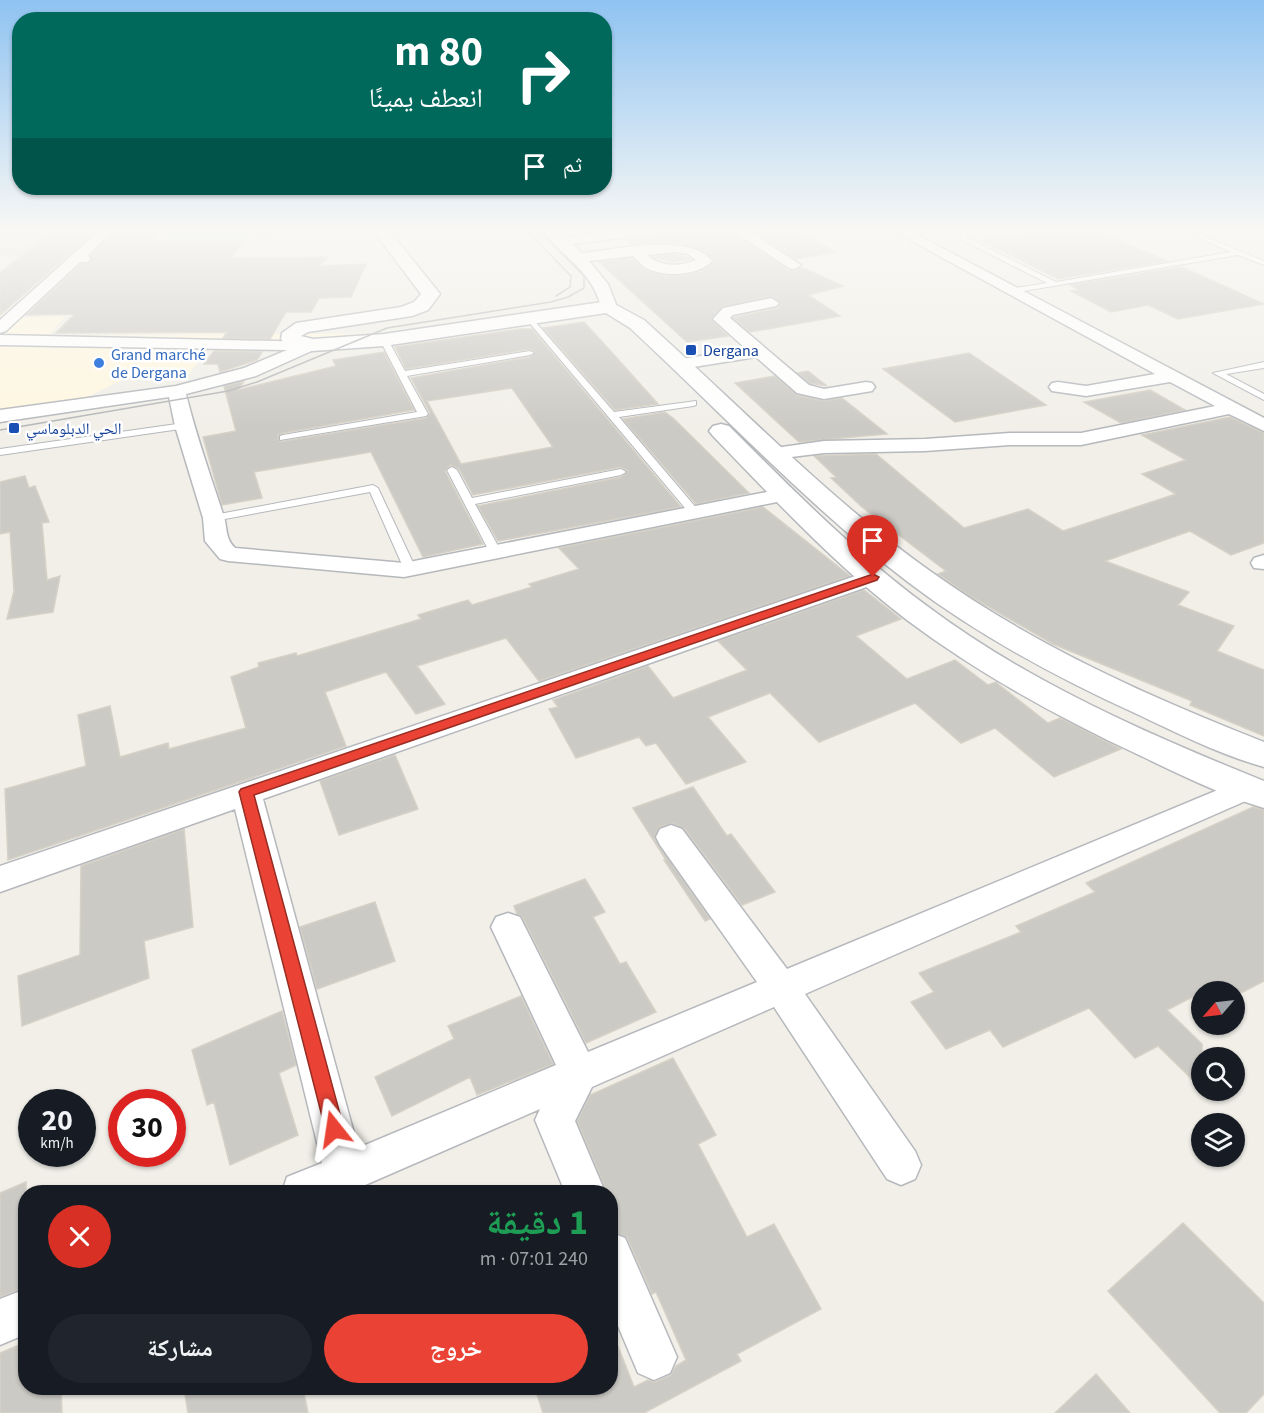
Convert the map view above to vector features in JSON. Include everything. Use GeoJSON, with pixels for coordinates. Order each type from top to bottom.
{"type":"FeatureCollection","features":[{"type":"Feature","properties":{"kind":"street"},"geometry":{"type":"LineString","coordinates":[[0,328],[38,295]]}},
{"type":"Feature","properties":{"kind":"street"},"geometry":{"type":"LineString","coordinates":[[312,345],[291,339],[291,333],[303,327],[405,312],[421,306],[430,295]]}},
{"type":"Feature","properties":{"kind":"street"},"geometry":{"type":"LineString","coordinates":[[605,295],[614,322],[693,403],[982,621],[1112,689],[1188,724],[1264,754]]}},
{"type":"Feature","properties":{"kind":"street"},"geometry":{"type":"LineString","coordinates":[[1019,295],[1264,425]]}},
{"type":"Feature","properties":{"kind":"street"},"geometry":{"type":"LineString","coordinates":[[771,303],[734,309],[724,313],[721,319],[808,392],[832,394],[866,387]]}},
{"type":"Feature","properties":{"kind":"street"},"geometry":{"type":"LineString","coordinates":[[0,340],[312,345],[384,340],[609,306],[631,319],[681,364],[776,464],[782,495],[824,536],[946,634],[1037,691],[1120,733],[1256,792]]}},
{"type":"Feature","properties":{"kind":"street"},"geometry":{"type":"LineString","coordinates":[[0,416],[177,391],[250,372],[312,345]]}},
{"type":"Feature","properties":{"kind":"street"},"geometry":{"type":"LineString","coordinates":[[681,364],[758,352]]}},
{"type":"Feature","properties":{"kind":"street"},"geometry":{"type":"LineString","coordinates":[[1058,387],[1086,392],[1172,376]]}},
{"type":"Feature","properties":{"kind":"street"},"geometry":{"type":"LineString","coordinates":[[177,391],[184,426],[214,518],[216,541],[228,554],[410,569],[782,495]]}},
{"type":"Feature","properties":{"kind":"street"},"geometry":{"type":"LineString","coordinates":[[776,464],[832,447],[933,445],[1010,439],[1081,439],[1231,408]]}},
{"type":"Feature","properties":{"kind":"street"},"geometry":{"type":"LineString","coordinates":[[0,879],[873,577]]}},
{"type":"Feature","properties":{"kind":"street"},"geometry":{"type":"LineString","coordinates":[[246,792],[345,1174]]}},
{"type":"Feature","properties":{"kind":"street"},"geometry":{"type":"LineString","coordinates":[[319,1185],[579,1072],[1256,792]]}},
{"type":"Feature","properties":{"kind":"street"},"geometry":{"type":"LineString","coordinates":[[672,837],[781,988],[901,1165]]}},
{"type":"Feature","properties":{"kind":"street"},"geometry":{"type":"LineString","coordinates":[[508,927],[579,1072]]}},
{"type":"Feature","properties":{"kind":"street"},"geometry":{"type":"LineString","coordinates":[[579,1072],[555,1120],[582,1185]]}},
{"type":"Feature","properties":{"kind":"street"},"geometry":{"type":"LineString","coordinates":[[618,1272],[654,1357]]}},
{"type":"Feature","properties":{"kind":"street"},"geometry":{"type":"LineString","coordinates":[[0,1322],[18,1314]]}},
{"type":"Feature","properties":{"kind":"lane"},"geometry":{"type":"LineString","coordinates":[[531,319],[694,512]]}},
{"type":"Feature","properties":{"kind":"lane"},"geometry":{"type":"LineString","coordinates":[[284,438],[423,414],[384,340]]}},
{"type":"Feature","properties":{"kind":"lane"},"geometry":{"type":"LineString","coordinates":[[402,374],[530,353]]}},
{"type":"Feature","properties":{"kind":"lane"},"geometry":{"type":"LineString","coordinates":[[1264,364],[1217,373],[1264,397]]}},
{"type":"Feature","properties":{"kind":"lane"},"geometry":{"type":"LineString","coordinates":[[613,416],[693,403]]}},
{"type":"Feature","properties":{"kind":"lane"},"geometry":{"type":"LineString","coordinates":[[0,452],[184,426]]}},
{"type":"Feature","properties":{"kind":"lane"},"geometry":{"type":"LineString","coordinates":[[452,470],[496,553]]}},
{"type":"Feature","properties":{"kind":"lane"},"geometry":{"type":"LineString","coordinates":[[468,502],[621,472]]}},
{"type":"Feature","properties":{"kind":"lane"},"geometry":{"type":"LineString","coordinates":[[214,518],[373,488],[410,569]]}},
{"type":"Feature","properties":{"kind":"shaded area","name":"Grand marché de Dergana"},"geometry":{"type":"Polygon","coordinates":[[[595,314],[340,351],[207,350],[189,374],[126,378],[83,399],[0,410],[0,318],[64,317],[48,336],[395,333],[595,314]]]}},
{"type":"Feature","properties":{"kind":"building"},"geometry":{"type":"Polygon","coordinates":[[[0,295],[23,295],[0,315],[0,295]]]}},
{"type":"Feature","properties":{"kind":"building"},"geometry":{"type":"Polygon","coordinates":[[[48,295],[352,295],[351,297],[319,298],[311,312],[286,312],[270,339],[223,338],[227,332],[56,333],[75,314],[27,315],[48,295]]]}},
{"type":"Feature","properties":{"kind":"building"},"geometry":{"type":"Polygon","coordinates":[[[635,295],[808,295],[840,316],[750,332],[733,318],[778,308],[781,303],[771,296],[723,306],[711,319],[728,336],[687,342],[635,295]]]}},
{"type":"Feature","properties":{"kind":"building"},"geometry":{"type":"Polygon","coordinates":[[[1079,295],[1244,295],[1264,304],[1178,319],[1148,305],[1111,312],[1079,295]]]}},
{"type":"Feature","properties":{"kind":"building"},"geometry":{"type":"Polygon","coordinates":[[[584,322],[658,404],[615,410],[543,328],[584,322]]]}},
{"type":"Feature","properties":{"kind":"building"},"geometry":{"type":"Polygon","coordinates":[[[532,329],[681,507],[498,541],[478,506],[621,477],[628,471],[621,467],[473,495],[459,469],[451,465],[445,471],[483,544],[423,557],[371,452],[254,472],[262,498],[222,505],[203,437],[236,431],[224,386],[244,381],[238,390],[336,366],[333,360],[384,352],[414,410],[283,433],[278,435],[279,442],[426,418],[430,413],[411,378],[530,357],[536,352],[530,349],[406,369],[395,347],[532,329]],[[512,388],[427,401],[461,464],[553,447],[512,388]]]}},
{"type":"Feature","properties":{"kind":"building"},"geometry":{"type":"Polygon","coordinates":[[[214,351],[262,352],[257,360],[220,372],[218,364],[204,364],[214,351]]]}},
{"type":"Feature","properties":{"kind":"building"},"geometry":{"type":"Polygon","coordinates":[[[969,353],[1046,405],[955,422],[883,369],[969,353]]]}},
{"type":"Feature","properties":{"kind":"building"},"geometry":{"type":"Polygon","coordinates":[[[808,371],[827,386],[810,383],[798,373],[808,371]]]}},
{"type":"Feature","properties":{"kind":"building"},"geometry":{"type":"Polygon","coordinates":[[[775,376],[797,395],[824,401],[842,398],[887,434],[799,442],[735,383],[775,376]]]}},
{"type":"Feature","properties":{"kind":"building"},"geometry":{"type":"Polygon","coordinates":[[[1150,390],[1185,410],[1121,423],[1084,402],[1150,390]]]}},
{"type":"Feature","properties":{"kind":"building"},"geometry":{"type":"Polygon","coordinates":[[[665,412],[749,493],[696,504],[623,419],[665,412]]]}},
{"type":"Feature","properties":{"kind":"building"},"geometry":{"type":"Polygon","coordinates":[[[1230,417],[1264,433],[1264,543],[1231,555],[1190,531],[1105,561],[1189,592],[1178,605],[1234,626],[1217,651],[1264,670],[1264,736],[1190,705],[1192,701],[1053,644],[970,596],[938,574],[946,571],[862,507],[831,478],[836,477],[814,456],[876,454],[964,528],[1028,509],[1063,531],[1176,494],[1142,474],[1186,460],[1142,435],[1230,417]]]}},
{"type":"Feature","properties":{"kind":"building"},"geometry":{"type":"Polygon","coordinates":[[[25,476],[29,488],[35,486],[49,522],[42,523],[47,580],[60,576],[53,612],[7,619],[14,591],[10,532],[0,534],[0,482],[25,476]]]}},
{"type":"Feature","properties":{"kind":"building"},"geometry":{"type":"Polygon","coordinates":[[[763,507],[850,576],[539,681],[506,638],[417,666],[445,704],[416,714],[386,672],[325,692],[346,746],[8,860],[5,789],[86,766],[78,715],[110,706],[120,757],[168,743],[169,749],[246,728],[231,677],[259,667],[258,663],[296,653],[297,656],[421,619],[418,615],[468,600],[472,605],[532,587],[529,584],[579,569],[559,548],[763,507]]]}},
{"type":"Feature","properties":{"kind":"building"},"geometry":{"type":"Polygon","coordinates":[[[864,590],[901,619],[856,636],[907,679],[955,660],[988,685],[996,682],[1048,723],[1060,718],[1121,749],[1054,777],[995,728],[961,743],[915,703],[819,742],[770,693],[708,717],[746,762],[686,784],[656,743],[646,746],[639,737],[576,758],[549,709],[558,707],[553,700],[648,666],[673,698],[747,670],[718,641],[864,590]]]}},
{"type":"Feature","properties":{"kind":"building"},"geometry":{"type":"Polygon","coordinates":[[[395,755],[418,809],[339,835],[320,781],[395,755]]]}},
{"type":"Feature","properties":{"kind":"building"},"geometry":{"type":"Polygon","coordinates":[[[693,787],[727,836],[731,834],[775,892],[742,905],[684,828],[672,823],[659,827],[654,838],[710,919],[705,921],[633,808],[693,787]]]}},
{"type":"Feature","properties":{"kind":"building"},"geometry":{"type":"Polygon","coordinates":[[[1253,807],[1264,810],[1264,981],[1245,991],[1245,981],[1191,981],[1191,998],[1167,1010],[1202,1044],[1202,1047],[1191,1047],[1191,1078],[1158,1046],[1135,1058],[1089,1008],[1003,1047],[990,1030],[946,1049],[911,1002],[934,992],[919,973],[1021,932],[1016,926],[1095,892],[1086,883],[1253,807]]]}},
{"type":"Feature","properties":{"kind":"building"},"geometry":{"type":"Polygon","coordinates":[[[184,829],[193,927],[144,941],[149,978],[22,1026],[18,976],[80,955],[81,866],[184,829]]]}},
{"type":"Feature","properties":{"kind":"building"},"geometry":{"type":"Polygon","coordinates":[[[585,879],[605,912],[593,917],[620,964],[626,962],[656,1012],[586,1043],[522,916],[517,914],[514,906],[585,879]]]}},
{"type":"Feature","properties":{"kind":"building"},"geometry":{"type":"Polygon","coordinates":[[[375,902],[395,961],[317,989],[300,927],[375,902]]]}},
{"type":"Feature","properties":{"kind":"building"},"geometry":{"type":"Polygon","coordinates":[[[521,996],[553,1064],[477,1095],[470,1077],[392,1116],[375,1077],[454,1039],[448,1026],[521,996]]]}},
{"type":"Feature","properties":{"kind":"building"},"geometry":{"type":"Polygon","coordinates":[[[282,1011],[296,1065],[279,1073],[298,1135],[230,1165],[214,1102],[207,1105],[192,1050],[282,1011]]]}},
{"type":"Feature","properties":{"kind":"building"},"geometry":{"type":"Polygon","coordinates":[[[673,1058],[716,1135],[698,1144],[747,1237],[774,1224],[821,1309],[737,1354],[741,1361],[644,1413],[543,1413],[537,1395],[618,1395],[618,1346],[634,1387],[648,1380],[655,1382],[671,1375],[676,1366],[686,1360],[656,1292],[652,1294],[627,1237],[618,1233],[618,1185],[604,1185],[577,1121],[590,1095],[673,1058]]]}},
{"type":"Feature","properties":{"kind":"building"},"geometry":{"type":"Polygon","coordinates":[[[18,1185],[18,1290],[0,1297],[0,1193],[18,1185]]]}},
{"type":"Feature","properties":{"kind":"building"},"geometry":{"type":"Polygon","coordinates":[[[1183,1223],[1264,1303],[1264,1394],[1246,1413],[1220,1413],[1108,1291],[1183,1223]]]}},
{"type":"Feature","properties":{"kind":"building"},"geometry":{"type":"Polygon","coordinates":[[[18,1345],[18,1395],[61,1395],[62,1413],[0,1413],[0,1353],[18,1345]]]}},
{"type":"Feature","properties":{"kind":"building"},"geometry":{"type":"Polygon","coordinates":[[[1096,1374],[1130,1413],[1055,1413],[1096,1374]]]}},
{"type":"Feature","properties":{"kind":"building"},"geometry":{"type":"Polygon","coordinates":[[[185,1395],[304,1395],[308,1413],[188,1413],[185,1395]]]}},
{"type":"Feature","properties":{"kind":"tram line"},"geometry":{"type":"LineString","coordinates":[[0,430],[228,391],[257,382],[387,328],[551,302],[572,295]]}},
{"type":"Feature","properties":{"kind":"place","name":"Dergana"},"geometry":{"type":"Point","coordinates":[691,350]}},
{"type":"Feature","properties":{"kind":"place","name":"Grand marché de Dergana"},"geometry":{"type":"Point","coordinates":[99,363]}},
{"type":"Feature","properties":{"kind":"place","name":"الحي الدبلوماسي"},"geometry":{"type":"Point","coordinates":[14,428]}},
{"type":"Feature","properties":{"kind":"route"},"geometry":{"type":"LineString","coordinates":[[334,1129],[246,792],[873,577]]}}]}
